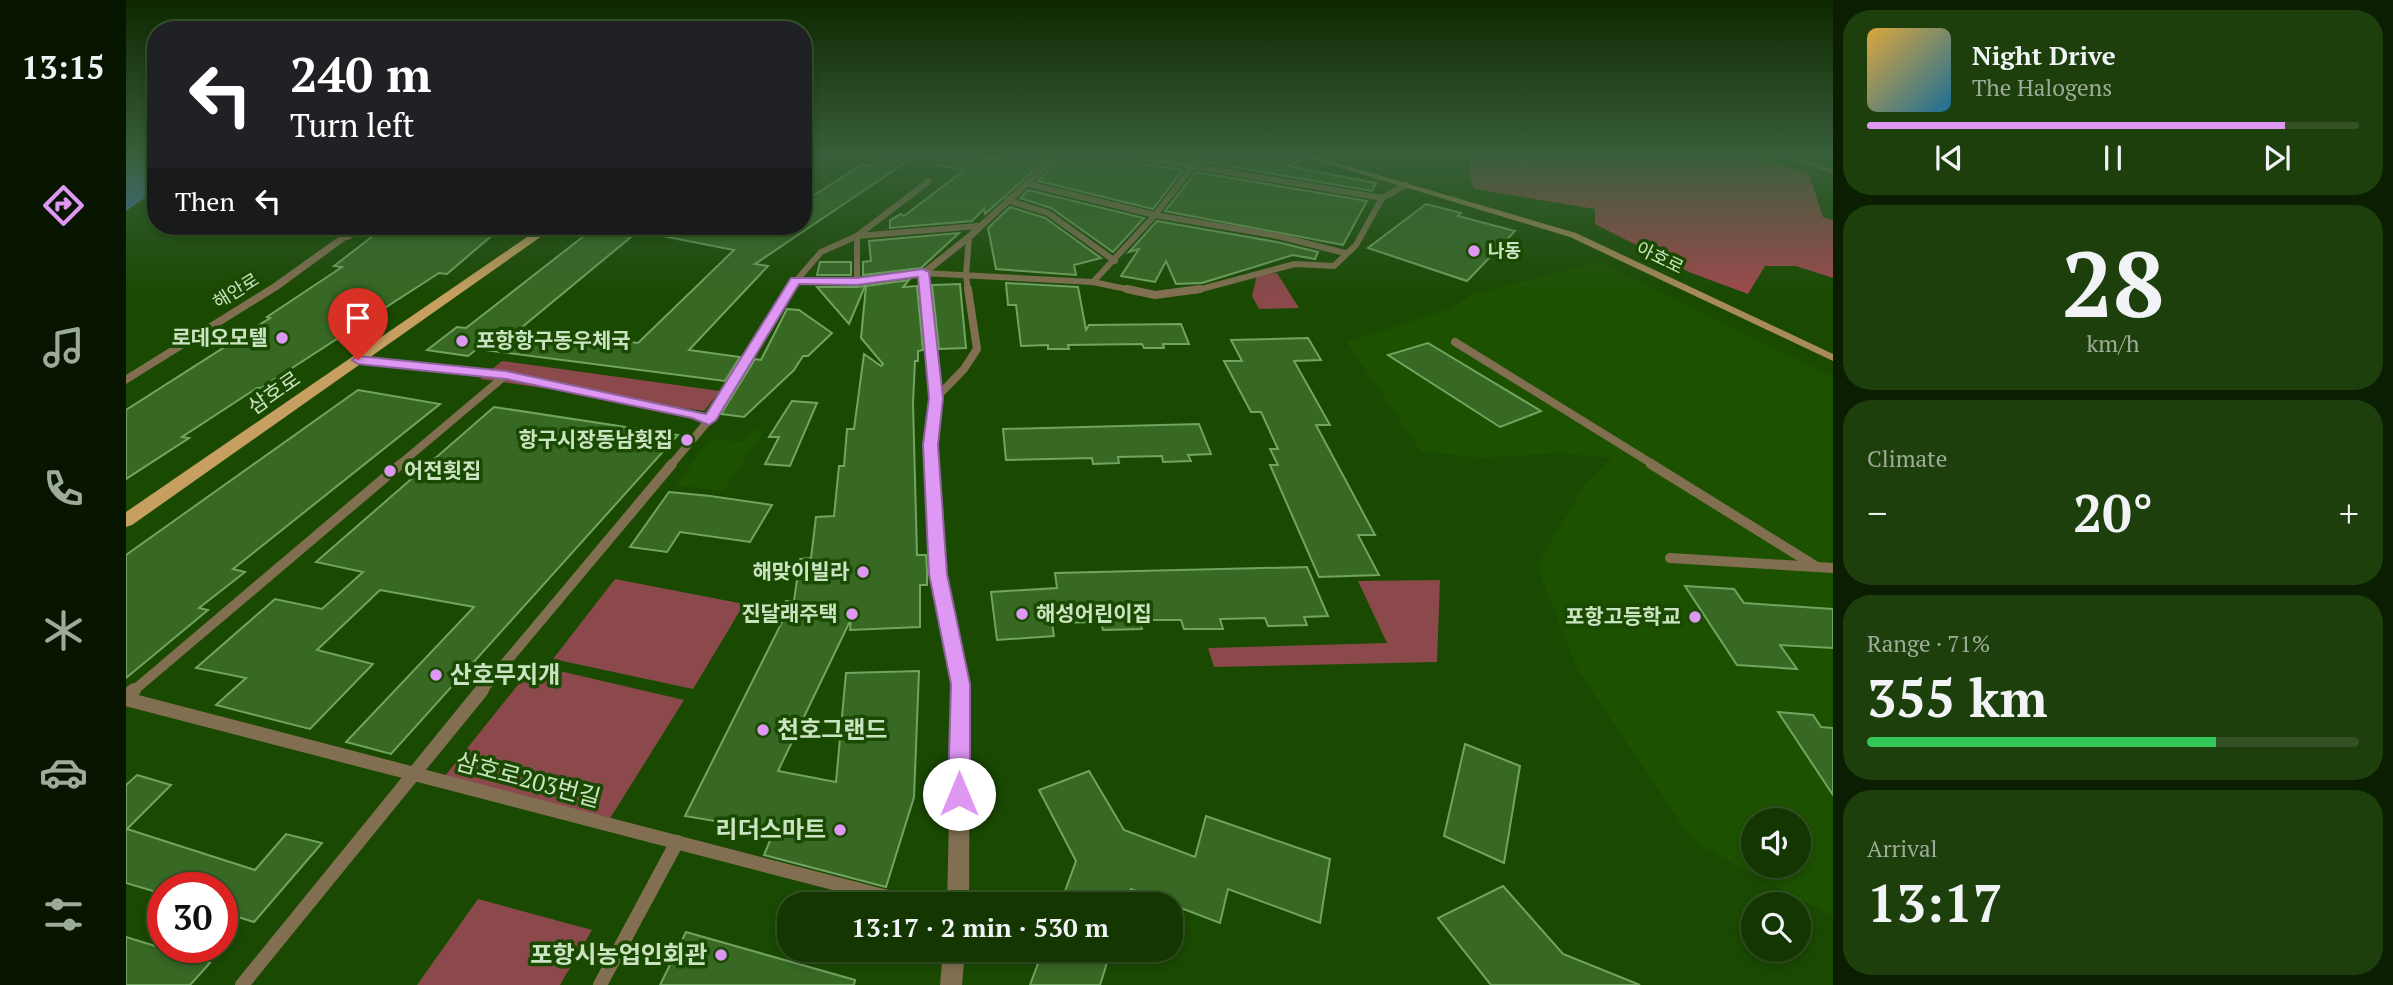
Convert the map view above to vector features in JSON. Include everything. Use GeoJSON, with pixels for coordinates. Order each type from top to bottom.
{"type":"FeatureCollection","features":[{"type":"Feature","properties":{"kind":"main road","name":"아호로"},"geometry":{"type":"LineString","coordinates":[[1463,202],[1573,235],[1833,358]]}},
{"type":"Feature","properties":{"kind":"main road","name":"삼호로"},"geometry":{"type":"LineString","coordinates":[[126,521],[537,235]]}},
{"type":"Feature","properties":{"kind":"street"},"geometry":{"type":"LineString","coordinates":[[958,892],[961,684],[938,574],[931,445],[936,398],[923,272],[1005,202]]}},
{"type":"Feature","properties":{"kind":"street","name":"해안로"},"geometry":{"type":"LineString","coordinates":[[126,380],[275,287],[349,235]]}},
{"type":"Feature","properties":{"kind":"street"},"geometry":{"type":"LineString","coordinates":[[345,238],[352,235]]}},
{"type":"Feature","properties":{"kind":"street"},"geometry":{"type":"LineString","coordinates":[[358,360],[506,375],[709,420]]}},
{"type":"Feature","properties":{"kind":"street"},"geometry":{"type":"LineString","coordinates":[[951,985],[953,962]]}},
{"type":"Feature","properties":{"kind":"lane"},"geometry":{"type":"LineString","coordinates":[[242,985],[413,773],[709,420],[796,281],[821,252],[857,236],[902,202]]}},
{"type":"Feature","properties":{"kind":"lane"},"geometry":{"type":"LineString","coordinates":[[1014,202],[1048,212],[1115,261]]}},
{"type":"Feature","properties":{"kind":"lane"},"geometry":{"type":"LineString","coordinates":[[1101,202],[1154,215],[1278,236],[1345,253]]}},
{"type":"Feature","properties":{"kind":"lane"},"geometry":{"type":"LineString","coordinates":[[1093,282],[1115,261],[1164,202]]}},
{"type":"Feature","properties":{"kind":"lane"},"geometry":{"type":"LineString","coordinates":[[796,281],[857,281],[923,272],[1093,282],[1155,295],[1186,293],[1278,268],[1316,263],[1334,266],[1356,245],[1380,202]]}},
{"type":"Feature","properties":{"kind":"lane"},"geometry":{"type":"LineString","coordinates":[[857,236],[973,231],[966,275],[977,349],[964,369],[936,398]]}},
{"type":"Feature","properties":{"kind":"lane"},"geometry":{"type":"LineString","coordinates":[[857,236],[857,281]]}},
{"type":"Feature","properties":{"kind":"lane"},"geometry":{"type":"LineString","coordinates":[[1455,342],[1817,567]]}},
{"type":"Feature","properties":{"kind":"lane"},"geometry":{"type":"LineString","coordinates":[[126,698],[506,375]]}},
{"type":"Feature","properties":{"kind":"lane"},"geometry":{"type":"LineString","coordinates":[[1670,558],[1833,568]]}},
{"type":"Feature","properties":{"kind":"lane","name":"삼호로203번길"},"geometry":{"type":"LineString","coordinates":[[126,698],[868,892]]}},
{"type":"Feature","properties":{"kind":"lane"},"geometry":{"type":"LineString","coordinates":[[600,985],[677,842]]}},
{"type":"Feature","properties":{"kind":"shaded area"},"geometry":{"type":"Polygon","coordinates":[[[1553,202],[1818,202],[1823,217],[1833,220],[1833,278],[1796,266],[1765,266],[1748,294],[1689,272],[1595,224],[1595,209],[1553,202]]]}},
{"type":"Feature","properties":{"kind":"shaded area","name":"포항고등학교"},"geometry":{"type":"Polygon","coordinates":[[[1599,262],[1833,377],[1833,917],[1811,905],[1811,892],[1787,892],[1761,878],[1811,878],[1811,808],[1741,808],[1741,867],[1694,842],[1577,669],[1537,566],[1584,485],[1612,458],[1560,453],[1481,458],[1420,451],[1347,342],[1449,309],[1473,294],[1599,262]]]}},
{"type":"Feature","properties":{"kind":"shaded area"},"geometry":{"type":"Polygon","coordinates":[[[1277,273],[1299,308],[1259,309],[1252,296],[1257,275],[1277,273]]]}},
{"type":"Feature","properties":{"kind":"shaded area"},"geometry":{"type":"Polygon","coordinates":[[[502,361],[720,391],[704,411],[480,379],[502,361]]]}},
{"type":"Feature","properties":{"kind":"shaded area"},"geometry":{"type":"Polygon","coordinates":[[[755,430],[764,431],[723,491],[675,485],[711,439],[742,442],[755,430]]]}},
{"type":"Feature","properties":{"kind":"shaded area"},"geometry":{"type":"Polygon","coordinates":[[[615,579],[744,604],[693,689],[553,659],[615,579]]]}},
{"type":"Feature","properties":{"kind":"shaded area"},"geometry":{"type":"Polygon","coordinates":[[[1440,580],[1437,662],[1214,667],[1208,648],[1387,643],[1358,581],[1440,580]]]}},
{"type":"Feature","properties":{"kind":"shaded area"},"geometry":{"type":"Polygon","coordinates":[[[534,665],[684,700],[609,820],[444,777],[534,665]]]}},
{"type":"Feature","properties":{"kind":"shaded area"},"geometry":{"type":"Polygon","coordinates":[[[478,899],[592,930],[560,985],[417,985],[478,899]]]}},
{"type":"Feature","properties":{"kind":"water"},"geometry":{"type":"Polygon","coordinates":[[[126,202],[139,202],[126,211],[126,202]]]}},
{"type":"Feature","properties":{"kind":"building"},"geometry":{"type":"Polygon","coordinates":[[[812,202],[847,202],[812,226],[812,202]]]}},
{"type":"Feature","properties":{"kind":"building"},"geometry":{"type":"Polygon","coordinates":[[[922,202],[998,202],[985,214],[984,209],[972,221],[890,228],[890,220],[901,214],[904,216],[922,202]]]}},
{"type":"Feature","properties":{"kind":"building"},"geometry":{"type":"Polygon","coordinates":[[[1032,202],[1078,202],[1144,218],[1113,252],[1051,208],[1032,202]]]}},
{"type":"Feature","properties":{"kind":"building"},"geometry":{"type":"Polygon","coordinates":[[[1124,202],[1158,202],[1153,209],[1124,202]]]}},
{"type":"Feature","properties":{"kind":"building"},"geometry":{"type":"Polygon","coordinates":[[[1172,202],[1366,202],[1343,245],[1165,211],[1172,202]]]}},
{"type":"Feature","properties":{"kind":"building"},"geometry":{"type":"Polygon","coordinates":[[[1426,204],[1461,213],[1458,216],[1515,231],[1467,281],[1368,248],[1426,204]]]}},
{"type":"Feature","properties":{"kind":"building"},"geometry":{"type":"Polygon","coordinates":[[[1010,207],[1045,218],[1101,258],[1074,265],[1076,275],[996,269],[988,228],[1010,207]]]}},
{"type":"Feature","properties":{"kind":"building"},"geometry":{"type":"Polygon","coordinates":[[[1157,221],[1318,252],[1315,259],[1293,255],[1202,283],[1176,284],[1166,261],[1155,282],[1121,276],[1139,249],[1129,252],[1157,221]]]}},
{"type":"Feature","properties":{"kind":"building"},"geometry":{"type":"Polygon","coordinates":[[[959,233],[921,268],[863,275],[863,262],[871,261],[869,241],[959,233]]]}},
{"type":"Feature","properties":{"kind":"building"},"geometry":{"type":"Polygon","coordinates":[[[374,235],[492,235],[447,274],[439,273],[261,388],[257,388],[182,437],[189,438],[126,479],[126,410],[270,318],[267,317],[342,267],[334,266],[374,235]]]}},
{"type":"Feature","properties":{"kind":"building"},"geometry":{"type":"Polygon","coordinates":[[[585,235],[631,237],[521,328],[638,343],[734,250],[657,235],[798,235],[755,264],[768,266],[689,350],[740,357],[725,381],[477,349],[468,356],[427,350],[457,327],[466,328],[585,235]]]}},
{"type":"Feature","properties":{"kind":"building"},"geometry":{"type":"Polygon","coordinates":[[[820,262],[851,262],[851,275],[817,275],[820,262]]]}},
{"type":"Feature","properties":{"kind":"building"},"geometry":{"type":"Polygon","coordinates":[[[909,280],[903,287],[917,286],[923,350],[918,351],[918,361],[915,361],[913,403],[917,555],[926,555],[927,571],[927,585],[920,585],[920,627],[850,630],[851,619],[778,771],[836,782],[846,673],[919,671],[914,797],[886,887],[764,855],[774,831],[685,816],[782,622],[786,601],[794,601],[800,559],[811,558],[816,517],[834,516],[839,466],[844,466],[847,429],[854,429],[864,354],[881,366],[883,364],[861,338],[866,286],[909,280]]]}},
{"type":"Feature","properties":{"kind":"building"},"geometry":{"type":"Polygon","coordinates":[[[1006,283],[1078,287],[1086,330],[1089,325],[1181,324],[1189,344],[1163,344],[1164,348],[1144,348],[1142,344],[1068,345],[1069,349],[1048,349],[1048,345],[1021,346],[1016,305],[1008,305],[1006,283]]]}},
{"type":"Feature","properties":{"kind":"building"},"geometry":{"type":"Polygon","coordinates":[[[960,284],[966,348],[939,349],[932,285],[960,284]]]}},
{"type":"Feature","properties":{"kind":"building"},"geometry":{"type":"Polygon","coordinates":[[[865,286],[849,324],[817,287],[857,287],[865,286]]]}},
{"type":"Feature","properties":{"kind":"building"},"geometry":{"type":"Polygon","coordinates":[[[787,309],[799,310],[832,333],[808,356],[803,356],[794,370],[744,417],[721,414],[755,359],[761,360],[787,309]]]}},
{"type":"Feature","properties":{"kind":"building"},"geometry":{"type":"Polygon","coordinates":[[[1308,338],[1321,360],[1294,361],[1330,425],[1316,425],[1375,535],[1358,535],[1379,575],[1319,577],[1270,465],[1278,465],[1270,449],[1278,449],[1261,412],[1251,412],[1224,361],[1242,361],[1231,340],[1308,338]]]}},
{"type":"Feature","properties":{"kind":"building"},"geometry":{"type":"Polygon","coordinates":[[[1428,343],[1541,411],[1500,427],[1388,355],[1428,343]]]}},
{"type":"Feature","properties":{"kind":"building"},"geometry":{"type":"Polygon","coordinates":[[[358,390],[440,404],[233,569],[245,572],[199,608],[208,610],[126,678],[126,555],[358,390]]]}},
{"type":"Feature","properties":{"kind":"building"},"geometry":{"type":"Polygon","coordinates":[[[792,401],[817,403],[790,466],[765,464],[779,437],[769,437],[792,401]]]}},
{"type":"Feature","properties":{"kind":"building"},"geometry":{"type":"Polygon","coordinates":[[[494,407],[678,435],[391,754],[346,742],[474,607],[380,590],[317,650],[373,664],[310,729],[216,705],[246,678],[196,668],[275,599],[322,609],[363,572],[316,562],[494,407]]]}},
{"type":"Feature","properties":{"kind":"building"},"geometry":{"type":"Polygon","coordinates":[[[1199,424],[1211,454],[1188,455],[1191,461],[1163,462],[1162,456],[1118,457],[1119,463],[1093,464],[1092,458],[1006,460],[1003,429],[1199,424]]]}},
{"type":"Feature","properties":{"kind":"building"},"geometry":{"type":"Polygon","coordinates":[[[669,492],[772,505],[750,542],[680,532],[667,552],[630,547],[669,492]]]}},
{"type":"Feature","properties":{"kind":"building"},"geometry":{"type":"Polygon","coordinates":[[[1307,567],[1328,616],[1304,617],[1307,625],[1268,626],[1265,618],[1220,619],[1223,629],[1184,629],[1181,620],[1140,620],[1142,629],[1103,630],[1101,622],[1052,623],[1054,636],[997,640],[991,592],[1057,588],[1055,573],[1307,567]]]}},
{"type":"Feature","properties":{"kind":"building"},"geometry":{"type":"Polygon","coordinates":[[[1685,586],[1734,589],[1744,603],[1833,609],[1833,648],[1780,645],[1797,669],[1737,665],[1685,586]]]}},
{"type":"Feature","properties":{"kind":"building"},"geometry":{"type":"Polygon","coordinates":[[[1778,712],[1813,715],[1821,727],[1833,728],[1833,795],[1778,712]]]}},
{"type":"Feature","properties":{"kind":"building"},"geometry":{"type":"Polygon","coordinates":[[[1465,744],[1520,766],[1504,863],[1444,836],[1465,744]]]}},
{"type":"Feature","properties":{"kind":"building"},"geometry":{"type":"Polygon","coordinates":[[[1089,771],[1124,830],[1195,857],[1206,816],[1330,859],[1320,923],[1228,889],[1220,923],[1183,909],[1183,892],[1139,892],[1131,889],[1130,892],[1065,892],[1076,861],[1039,790],[1089,771]]]}},
{"type":"Feature","properties":{"kind":"building"},"geometry":{"type":"Polygon","coordinates":[[[137,775],[171,785],[127,829],[255,870],[286,834],[322,843],[254,922],[238,917],[238,872],[147,872],[147,889],[126,883],[126,785],[137,775]]]}},
{"type":"Feature","properties":{"kind":"building"},"geometry":{"type":"Polygon","coordinates":[[[1503,886],[1563,954],[1640,985],[1491,985],[1438,918],[1503,886]]]}},
{"type":"Feature","properties":{"kind":"building","name":"포항시농업인회관"},"geometry":{"type":"Polygon","coordinates":[[[686,932],[777,958],[777,962],[792,962],[855,980],[854,985],[660,985],[686,932]]]}},
{"type":"Feature","properties":{"kind":"building"},"geometry":{"type":"Polygon","coordinates":[[[126,937],[147,944],[147,963],[210,963],[190,985],[126,985],[126,937]]]}},
{"type":"Feature","properties":{"kind":"building"},"geometry":{"type":"Polygon","coordinates":[[[1039,962],[1107,962],[1100,985],[1030,985],[1039,962]]]}},
{"type":"Feature","properties":{"kind":"place","name":"나동"},"geometry":{"type":"Point","coordinates":[1474,251]}},
{"type":"Feature","properties":{"kind":"place","name":"로데오모텔"},"geometry":{"type":"Point","coordinates":[282,338]}},
{"type":"Feature","properties":{"kind":"place","name":"포항항구동우체국"},"geometry":{"type":"Point","coordinates":[462,341]}},
{"type":"Feature","properties":{"kind":"place","name":"항구시장동남횟집"},"geometry":{"type":"Point","coordinates":[687,440]}},
{"type":"Feature","properties":{"kind":"place","name":"어전횟집"},"geometry":{"type":"Point","coordinates":[390,471]}},
{"type":"Feature","properties":{"kind":"place","name":"해맞이빌라"},"geometry":{"type":"Point","coordinates":[863,572]}},
{"type":"Feature","properties":{"kind":"place","name":"진달래주택"},"geometry":{"type":"Point","coordinates":[852,614]}},
{"type":"Feature","properties":{"kind":"place","name":"해성어린이집"},"geometry":{"type":"Point","coordinates":[1022,614]}},
{"type":"Feature","properties":{"kind":"place","name":"포항고등학교"},"geometry":{"type":"Point","coordinates":[1695,617]}},
{"type":"Feature","properties":{"kind":"place","name":"산호무지개"},"geometry":{"type":"Point","coordinates":[436,675]}},
{"type":"Feature","properties":{"kind":"place","name":"천호그랜드"},"geometry":{"type":"Point","coordinates":[763,730]}},
{"type":"Feature","properties":{"kind":"place","name":"리더스마트"},"geometry":{"type":"Point","coordinates":[840,830]}},
{"type":"Feature","properties":{"kind":"place","name":"포항시농업인회관"},"geometry":{"type":"Point","coordinates":[721,955]}},
{"type":"Feature","properties":{"kind":"route"},"geometry":{"type":"LineString","coordinates":[[358,360],[506,375],[709,420],[796,281],[857,281],[923,272],[930,362],[936,398],[931,445],[938,574],[961,684],[959,794]]}}]}
